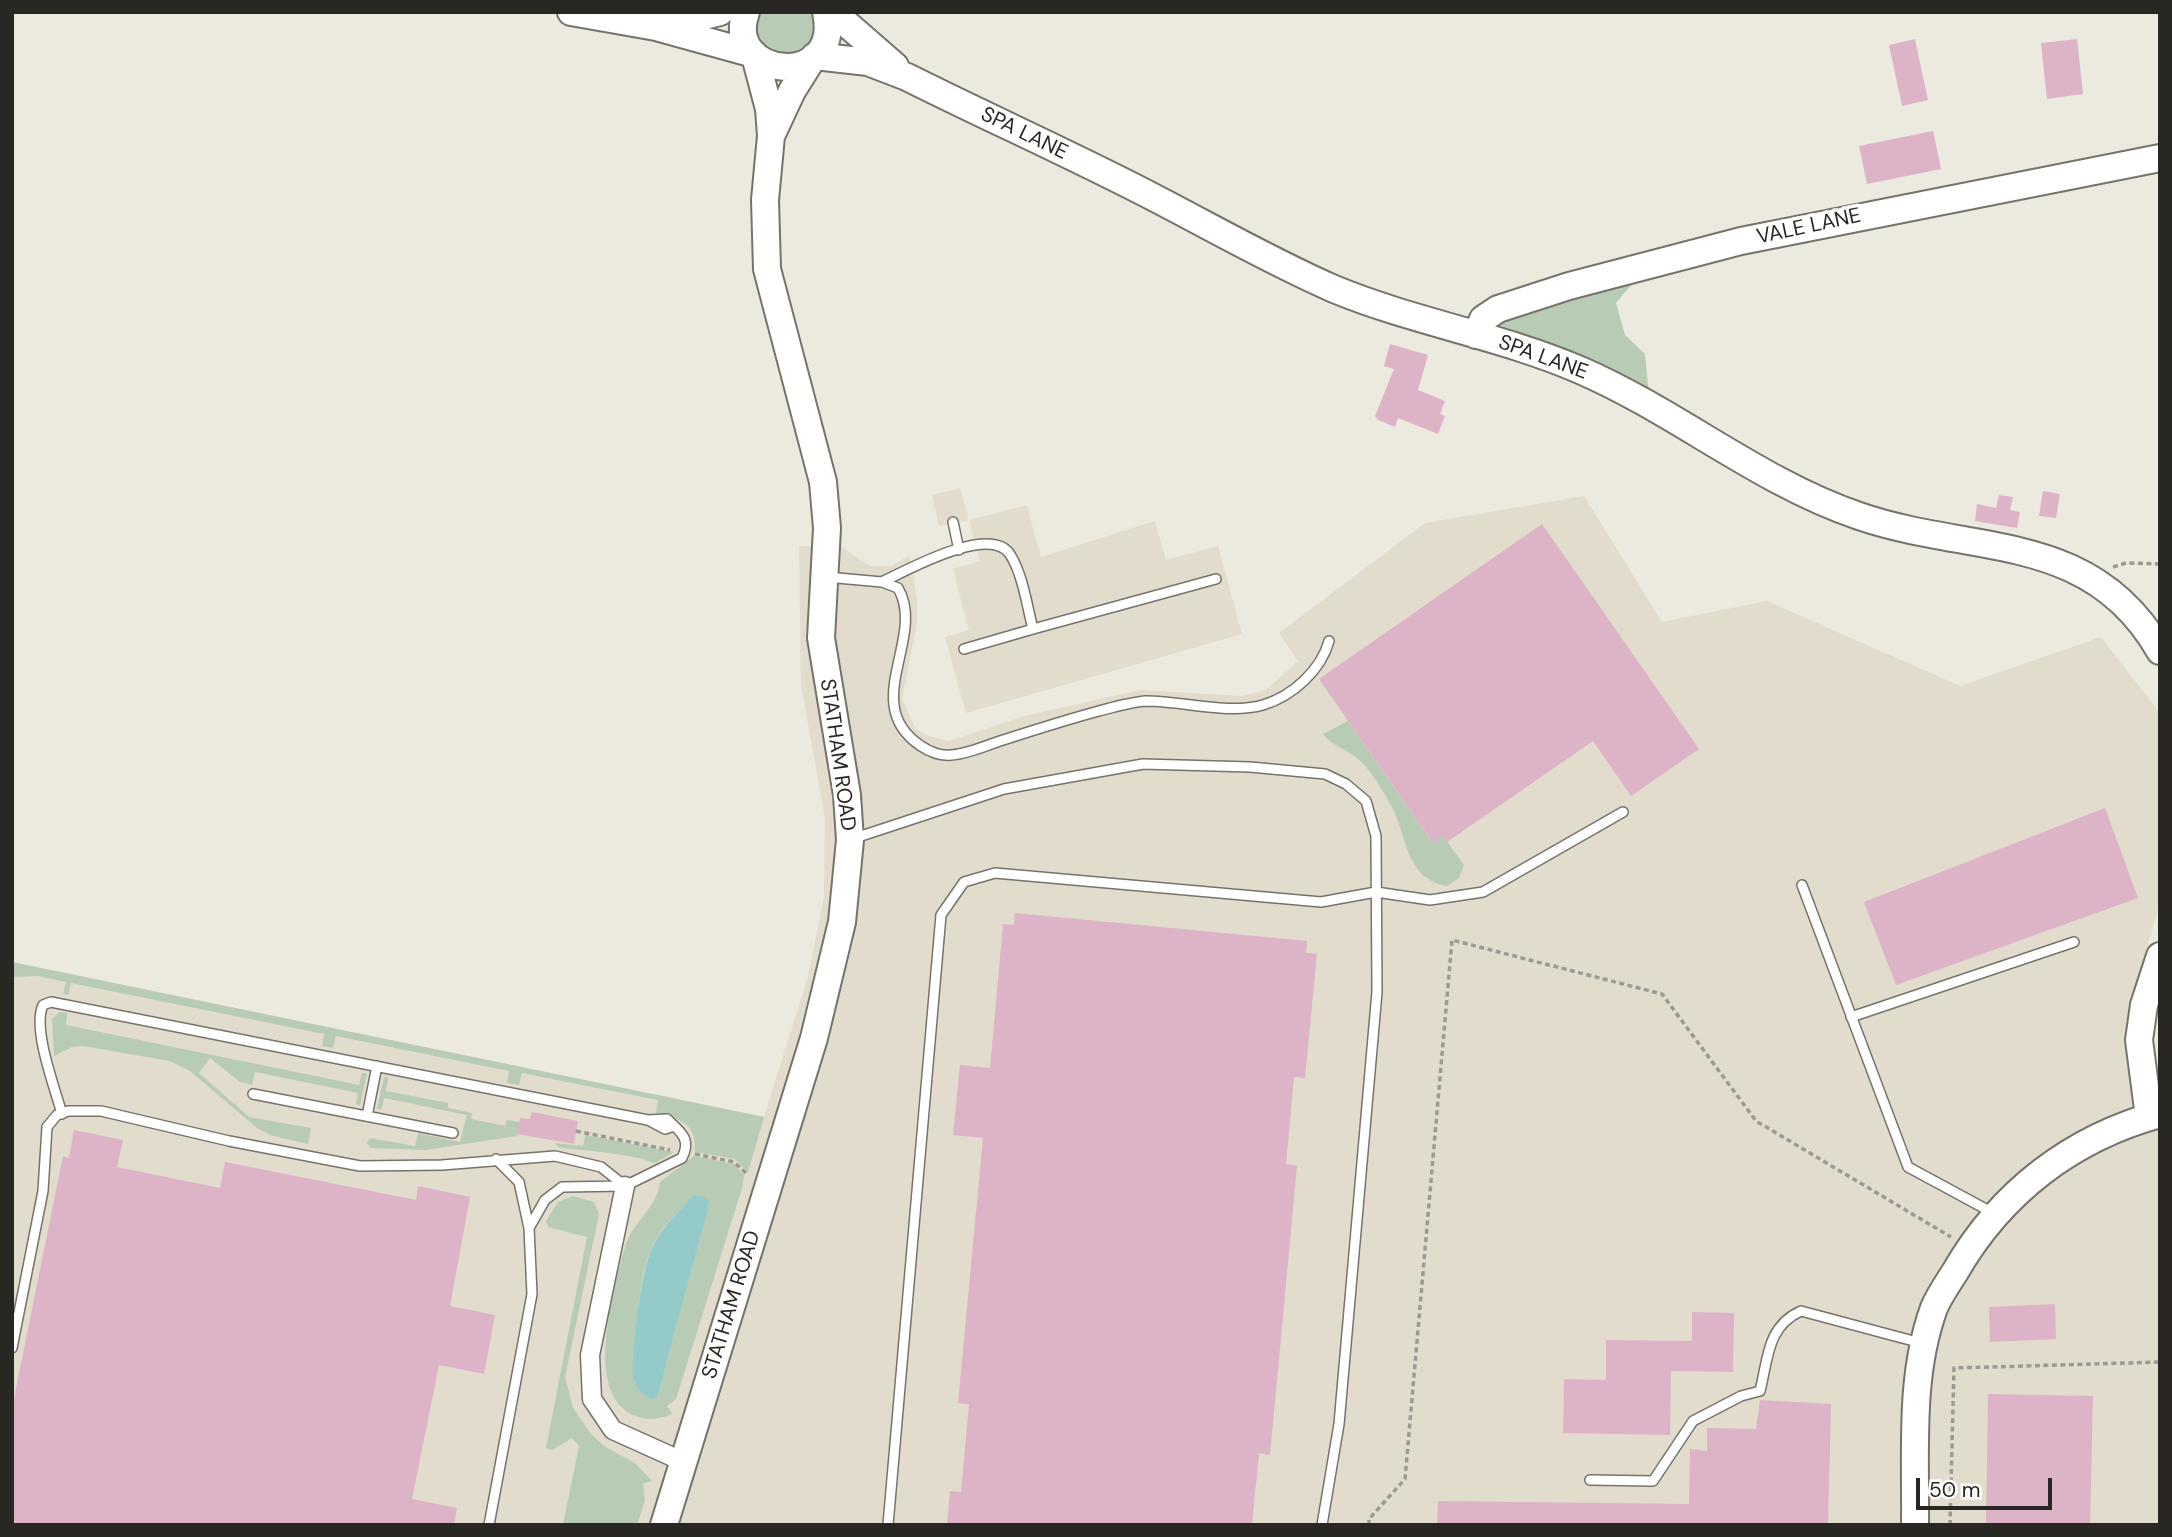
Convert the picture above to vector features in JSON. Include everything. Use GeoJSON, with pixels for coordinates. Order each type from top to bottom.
{"type":"FeatureCollection","features":[{"type":"Feature","properties":{"kind":"street"},"geometry":{"type":"LineString","coordinates":[[571,12],[656,27],[755,55],[777,68],[802,65],[814,58]]}},
{"type":"Feature","properties":{"kind":"street"},"geometry":{"type":"LineString","coordinates":[[656,27],[720,12]]}},
{"type":"Feature","properties":{"kind":"street","name":"STATHAM ROAD"},"geometry":{"type":"LineString","coordinates":[[664,1525],[814,1038],[842,922],[850,840],[847,795],[821,638],[827,528],[823,482],[767,269],[765,200],[771,136],[769,109],[755,55],[743,31],[746,12]]}},
{"type":"Feature","properties":{"kind":"street","name":"STATHAM ROAD"},"geometry":{"type":"LineString","coordinates":[[771,136],[827,35],[825,12]]}},
{"type":"Feature","properties":{"kind":"street","name":"SPA LANE"},"geometry":{"type":"LineString","coordinates":[[833,12],[907,77]]}},
{"type":"Feature","properties":{"kind":"street","name":"SPA LANE"},"geometry":{"type":"LineString","coordinates":[[814,58],[868,62],[907,77],[1290,269],[1364,301],[1566,364],[1618,387],[1825,505],[1887,524],[2032,554],[2075,569],[2100,582],[2135,614],[2160,651]]}},
{"type":"Feature","properties":{"kind":"street","name":"VALE LANE"},"geometry":{"type":"LineString","coordinates":[[1476,335],[1483,319],[1498,309],[1666,259],[1821,223],[2160,158]]}},
{"type":"Feature","properties":{"kind":"street"},"geometry":{"type":"LineString","coordinates":[[1915,1525],[1918,1381],[1934,1308],[1969,1248],[2017,1191],[2064,1153],[2125,1124],[2154,1116],[2139,1040],[2141,1020],[2160,956]]}},
{"type":"Feature","properties":{"kind":"street"},"geometry":{"type":"LineString","coordinates":[[625,1186],[590,1355],[592,1399],[613,1430],[684,1462]]}},
{"type":"Feature","properties":{"kind":"lane"},"geometry":{"type":"LineString","coordinates":[[953,522],[959,550]]}},
{"type":"Feature","properties":{"kind":"lane"},"geometry":{"type":"LineString","coordinates":[[882,582],[942,554],[989,542],[999,544],[1011,554],[1033,629]]}},
{"type":"Feature","properties":{"kind":"lane"},"geometry":{"type":"LineString","coordinates":[[824,577],[882,582],[898,588],[905,603],[905,628],[893,683],[894,708],[909,736],[937,754],[966,752],[1085,715],[1143,701],[1218,707],[1262,705],[1282,697],[1315,670],[1322,662],[1329,641]]}},
{"type":"Feature","properties":{"kind":"lane"},"geometry":{"type":"LineString","coordinates":[[964,649],[1216,579]]}},
{"type":"Feature","properties":{"kind":"lane"},"geometry":{"type":"LineString","coordinates":[[850,840],[1004,789],[1143,764],[1250,767],[1325,774],[1346,783],[1366,801],[1376,836],[1377,992],[1339,1424],[1322,1525]]}},
{"type":"Feature","properties":{"kind":"lane"},"geometry":{"type":"LineString","coordinates":[[888,1525],[941,915],[964,882],[995,873],[1321,902],[1376,891],[1430,900],[1483,892],[1623,812]]}},
{"type":"Feature","properties":{"kind":"lane"},"geometry":{"type":"LineString","coordinates":[[1802,885],[1908,1167],[1997,1215]]}},
{"type":"Feature","properties":{"kind":"lane"},"geometry":{"type":"LineString","coordinates":[[1851,1017],[2074,942]]}},
{"type":"Feature","properties":{"kind":"lane"},"geometry":{"type":"LineString","coordinates":[[62,1114],[44,1051],[39,1013],[43,1005],[51,1002],[648,1120],[659,1117],[667,1119],[686,1139],[685,1152],[674,1164],[625,1186],[562,1187],[545,1200],[529,1228]]}},
{"type":"Feature","properties":{"kind":"lane"},"geometry":{"type":"LineString","coordinates":[[367,1116],[377,1066]]}},
{"type":"Feature","properties":{"kind":"lane"},"geometry":{"type":"LineString","coordinates":[[253,1094],[453,1133]]}},
{"type":"Feature","properties":{"kind":"lane"},"geometry":{"type":"LineString","coordinates":[[12,1348],[43,1191],[47,1127],[62,1114],[101,1111],[229,1141],[360,1166],[442,1165],[555,1156],[601,1167],[625,1186]]}},
{"type":"Feature","properties":{"kind":"lane"},"geometry":{"type":"LineString","coordinates":[[489,1525],[532,1294],[529,1228],[519,1182],[496,1159]]}},
{"type":"Feature","properties":{"kind":"lane"},"geometry":{"type":"LineString","coordinates":[[1590,1480],[1653,1481],[1693,1421],[1741,1396],[1760,1391],[1770,1344],[1785,1318],[1801,1311],[1926,1344]]}},
{"type":"Feature","properties":{"kind":"path"},"geometry":{"type":"LineString","coordinates":[[2100,582],[2113,566],[2126,563],[2160,564]]}},
{"type":"Feature","properties":{"kind":"path"},"geometry":{"type":"LineString","coordinates":[[1369,1525],[1369,1520],[1405,1479],[1452,940],[1662,994],[1756,1121],[1969,1248]]}},
{"type":"Feature","properties":{"kind":"path"},"geometry":{"type":"LineString","coordinates":[[576,1131],[734,1162],[747,1174]]}},
{"type":"Feature","properties":{"kind":"path"},"geometry":{"type":"LineString","coordinates":[[1950,1525],[1954,1368],[2160,1362]]}},
{"type":"Feature","properties":{"kind":"shaded area"},"geometry":{"type":"Polygon","coordinates":[[[960,488],[969,520],[939,526],[932,495],[960,488]]]}},
{"type":"Feature","properties":{"kind":"shaded area"},"geometry":{"type":"Polygon","coordinates":[[[1584,496],[1662,622],[1767,601],[1960,686],[2101,637],[2160,713],[2160,903],[2132,1001],[2130,1071],[2160,1094],[2160,1525],[12,1525],[12,962],[764,1117],[808,976],[824,897],[825,818],[801,685],[799,546],[841,547],[870,566],[891,566],[909,556],[917,597],[917,623],[902,699],[916,729],[929,736],[949,741],[1024,716],[1141,690],[1242,696],[1266,690],[1298,661],[1279,633],[1425,523],[1584,496]]]}},
{"type":"Feature","properties":{"kind":"shaded area"},"geometry":{"type":"Polygon","coordinates":[[[1027,505],[1041,557],[1155,521],[1166,560],[1218,546],[1242,634],[966,713],[945,637],[969,630],[953,569],[980,561],[969,520],[1027,505]]]}},
{"type":"Feature","properties":{"kind":"green space"},"geometry":{"type":"Polygon","coordinates":[[[759,12],[812,12],[815,30],[810,43],[799,51],[786,54],[772,51],[762,44],[756,31],[759,12]]]}},
{"type":"Feature","properties":{"kind":"green space"},"geometry":{"type":"Polygon","coordinates":[[[1638,277],[1616,303],[1625,335],[1645,354],[1648,386],[1657,396],[1498,329],[1503,319],[1638,277]]]}},
{"type":"Feature","properties":{"kind":"green space"},"geometry":{"type":"Polygon","coordinates":[[[1348,721],[1432,842],[1443,836],[1464,865],[1459,878],[1447,886],[1433,882],[1415,866],[1392,807],[1368,769],[1323,734],[1348,721]]]}},
{"type":"Feature","properties":{"kind":"green space"},"geometry":{"type":"Polygon","coordinates":[[[12,962],[764,1117],[748,1172],[735,1159],[695,1152],[695,1142],[690,1129],[679,1120],[656,1113],[658,1100],[522,1073],[519,1085],[507,1083],[509,1071],[336,1036],[333,1048],[322,1046],[324,1034],[71,983],[68,995],[63,994],[66,982],[38,976],[12,977],[12,962]]]}},
{"type":"Feature","properties":{"kind":"green space"},"geometry":{"type":"Polygon","coordinates":[[[60,1012],[67,1013],[66,1025],[359,1085],[362,1073],[367,1073],[360,1105],[356,1104],[358,1093],[255,1072],[252,1085],[240,1082],[210,1058],[199,1073],[249,1117],[311,1128],[308,1144],[270,1135],[257,1128],[190,1071],[170,1061],[83,1046],[72,1047],[54,1056],[52,1019],[60,1012]]]}},
{"type":"Feature","properties":{"kind":"green space"},"geometry":{"type":"Polygon","coordinates":[[[384,1077],[388,1078],[386,1091],[448,1103],[448,1108],[472,1113],[471,1119],[505,1126],[507,1120],[520,1122],[517,1136],[425,1150],[371,1148],[367,1143],[370,1138],[415,1146],[418,1133],[460,1142],[467,1115],[384,1098],[382,1109],[377,1109],[384,1077]]]}},
{"type":"Feature","properties":{"kind":"green space"},"geometry":{"type":"Polygon","coordinates":[[[585,1135],[674,1152],[655,1163],[619,1154],[558,1147],[555,1143],[583,1146],[585,1135]]]}},
{"type":"Feature","properties":{"kind":"green space"},"geometry":{"type":"Polygon","coordinates":[[[694,1156],[734,1164],[744,1175],[676,1399],[667,1406],[672,1414],[646,1419],[631,1414],[617,1402],[609,1383],[606,1336],[615,1286],[628,1238],[654,1200],[660,1182],[694,1156]],[[694,1195],[669,1221],[658,1235],[646,1264],[640,1295],[633,1376],[651,1399],[657,1398],[706,1217],[703,1196],[694,1195]]]}},
{"type":"Feature","properties":{"kind":"green space"},"geometry":{"type":"Polygon","coordinates":[[[573,1196],[594,1202],[599,1214],[565,1377],[573,1408],[591,1434],[604,1446],[636,1464],[652,1481],[643,1483],[645,1500],[637,1525],[563,1525],[579,1446],[572,1438],[552,1450],[546,1448],[587,1237],[548,1227],[546,1221],[558,1202],[573,1196]]]}},
{"type":"Feature","properties":{"kind":"water"},"geometry":{"type":"Polygon","coordinates":[[[694,1195],[703,1196],[709,1201],[706,1217],[657,1398],[651,1399],[639,1389],[633,1374],[644,1275],[651,1250],[660,1235],[694,1195]]]}},
{"type":"Feature","properties":{"kind":"building"},"geometry":{"type":"Polygon","coordinates":[[[1915,39],[1928,100],[1902,106],[1889,45],[1915,39]]]}},
{"type":"Feature","properties":{"kind":"building"},"geometry":{"type":"Polygon","coordinates":[[[2077,39],[2083,94],[2047,99],[2041,43],[2077,39]]]}},
{"type":"Feature","properties":{"kind":"building"},"geometry":{"type":"Polygon","coordinates":[[[1933,131],[1941,169],[1867,184],[1859,146],[1933,131]]]}},
{"type":"Feature","properties":{"kind":"building"},"geometry":{"type":"Polygon","coordinates":[[[1390,344],[1428,355],[1418,390],[1445,401],[1440,414],[1445,416],[1438,434],[1398,418],[1395,427],[1375,416],[1394,369],[1384,366],[1390,344]]]}},
{"type":"Feature","properties":{"kind":"building"},"geometry":{"type":"Polygon","coordinates":[[[2043,491],[2060,494],[2056,518],[2039,516],[2043,491]]]}},
{"type":"Feature","properties":{"kind":"building"},"geometry":{"type":"Polygon","coordinates":[[[1999,495],[2013,497],[2010,510],[2020,512],[2017,528],[1975,521],[1977,504],[1996,508],[1999,495]]]}},
{"type":"Feature","properties":{"kind":"building"},"geometry":{"type":"Polygon","coordinates":[[[1542,524],[1699,749],[1631,796],[1593,741],[1447,842],[1443,836],[1433,843],[1319,679],[1542,524]]]}},
{"type":"Feature","properties":{"kind":"building"},"geometry":{"type":"Polygon","coordinates":[[[2105,808],[2138,898],[1896,985],[1864,902],[2105,808]]]}},
{"type":"Feature","properties":{"kind":"building"},"geometry":{"type":"Polygon","coordinates":[[[1015,913],[1307,941],[1306,953],[1317,954],[1305,1078],[1294,1077],[1286,1164],[1297,1166],[1270,1455],[1259,1453],[1252,1525],[947,1525],[950,1491],[961,1492],[969,1404],[958,1403],[983,1138],[953,1135],[960,1065],[990,1068],[1003,924],[1014,925],[1015,913]]]}},
{"type":"Feature","properties":{"kind":"building"},"geometry":{"type":"Polygon","coordinates":[[[532,1112],[578,1121],[574,1144],[517,1134],[520,1118],[530,1119],[532,1112]]]}},
{"type":"Feature","properties":{"kind":"building"},"geometry":{"type":"Polygon","coordinates":[[[74,1130],[123,1140],[117,1167],[220,1188],[225,1162],[416,1200],[418,1186],[470,1197],[450,1306],[495,1315],[484,1374],[439,1365],[412,1499],[457,1508],[454,1525],[12,1525],[12,1408],[63,1156],[69,1158],[74,1130]]]}},
{"type":"Feature","properties":{"kind":"building"},"geometry":{"type":"Polygon","coordinates":[[[2055,1304],[2056,1339],[1990,1342],[1989,1307],[2055,1304]]]}},
{"type":"Feature","properties":{"kind":"building"},"geometry":{"type":"Polygon","coordinates":[[[1692,1312],[1734,1313],[1733,1372],[1671,1371],[1670,1435],[1563,1433],[1564,1379],[1606,1380],[1606,1340],[1692,1341],[1692,1312]]]}},
{"type":"Feature","properties":{"kind":"building"},"geometry":{"type":"Polygon","coordinates":[[[1988,1394],[2093,1396],[2090,1525],[1986,1525],[1988,1394]]]}},
{"type":"Feature","properties":{"kind":"building"},"geometry":{"type":"Polygon","coordinates":[[[1760,1400],[1831,1404],[1828,1525],[1437,1525],[1438,1501],[1689,1504],[1690,1449],[1707,1451],[1707,1428],[1756,1429],[1760,1400]]]}}]}
